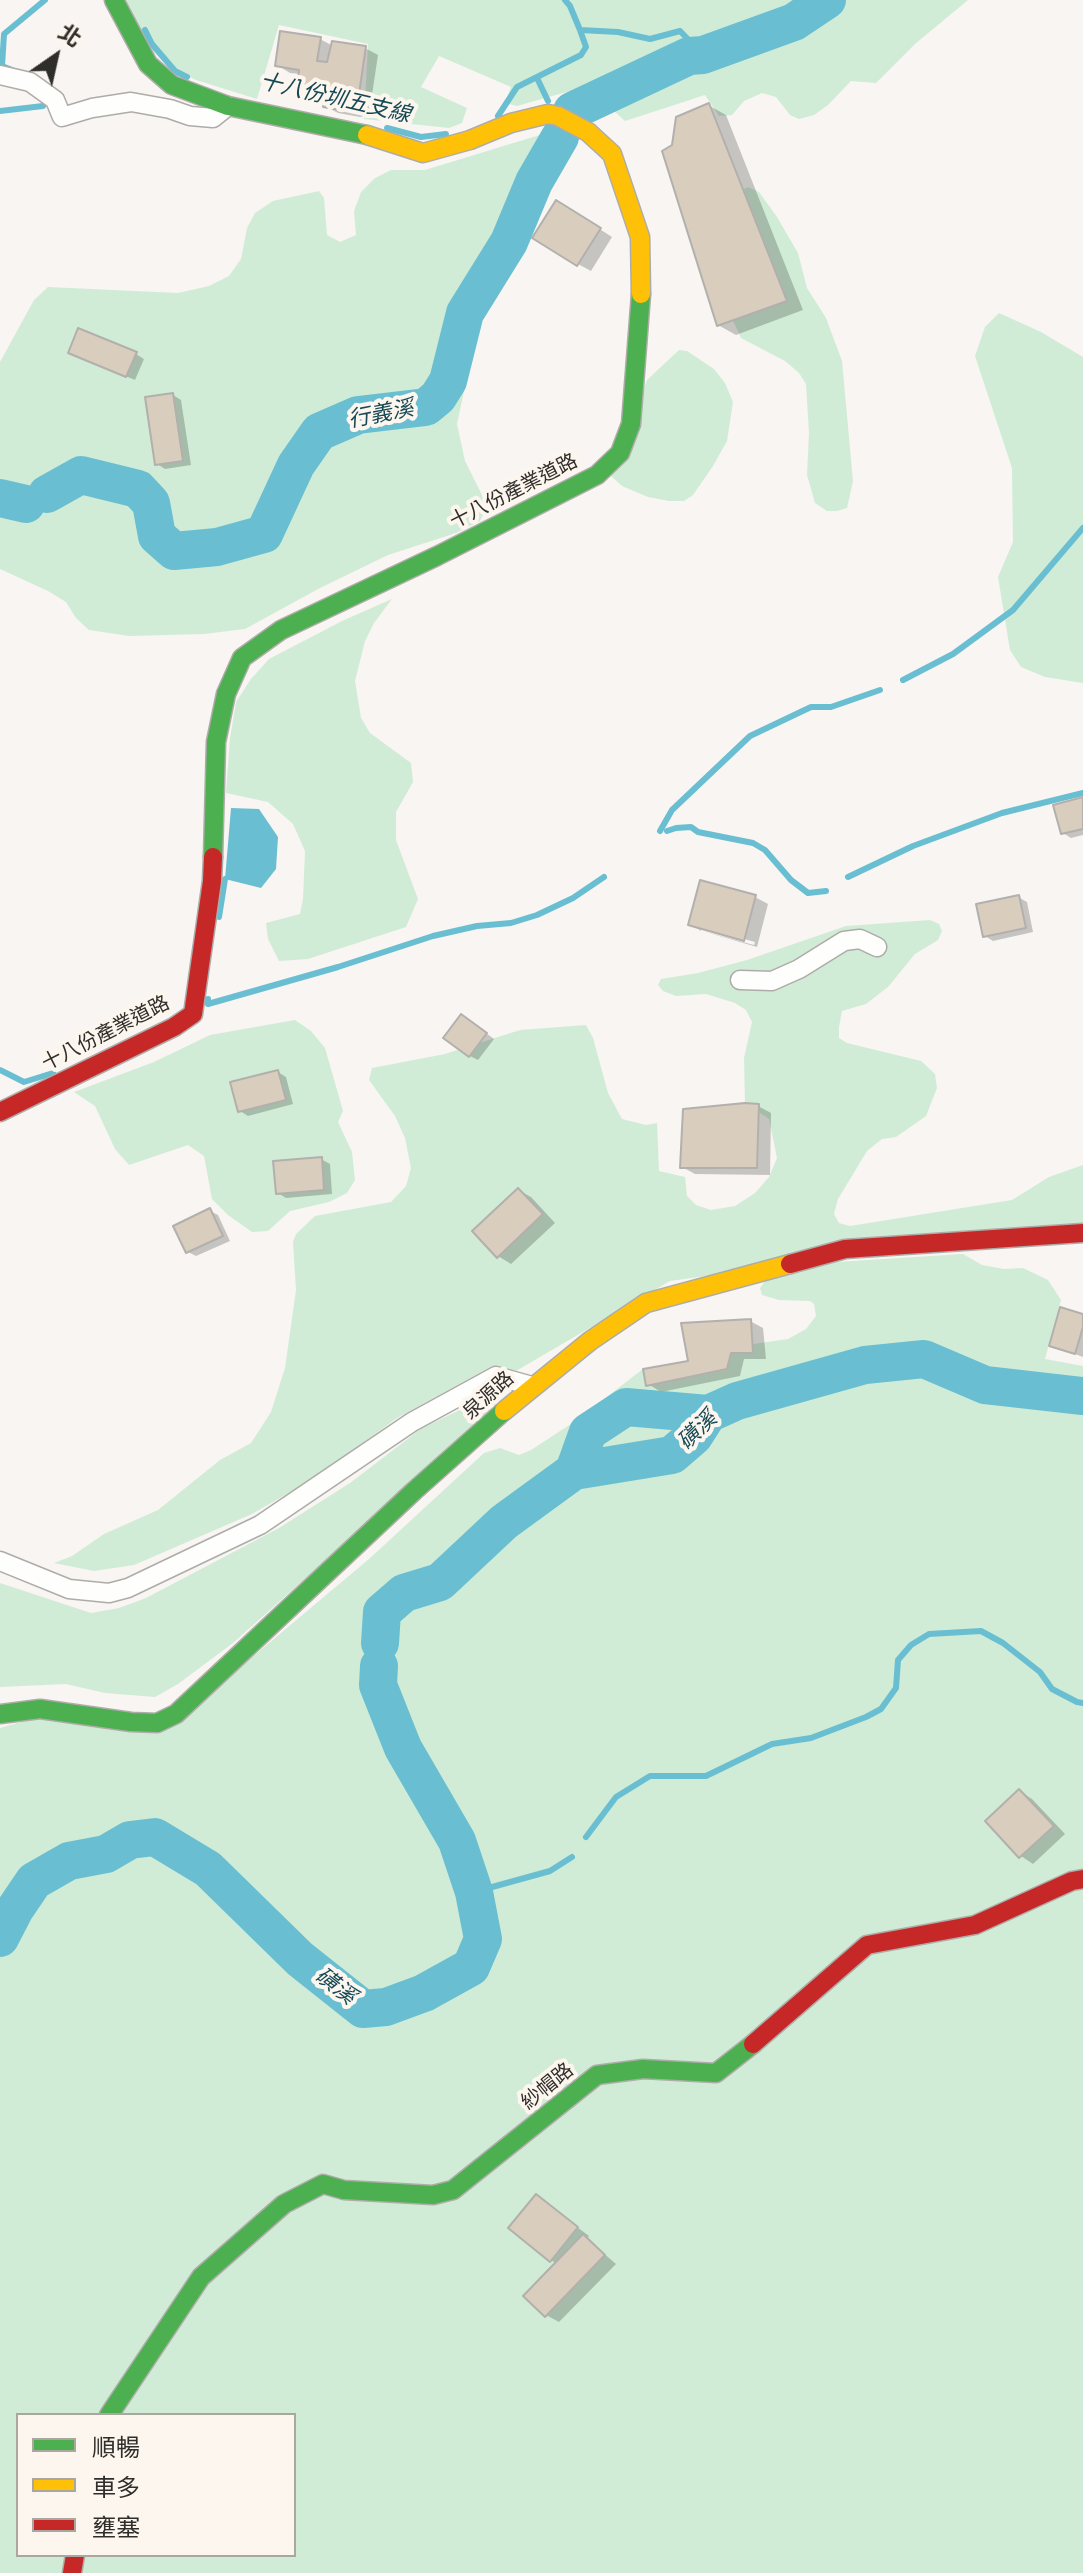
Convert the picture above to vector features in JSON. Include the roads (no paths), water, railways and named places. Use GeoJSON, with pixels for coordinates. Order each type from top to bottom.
{"type":"FeatureCollection","features":[{"type":"Feature","properties":{"kind":"street","name":"十八份產業道路"},"geometry":{"type":"LineString","coordinates":[[0,1112],[174,1027],[193,1014],[212,881],[216,742],[226,694],[242,658],[281,630],[597,475],[620,453],[631,424],[641,311],[640,237],[612,154],[588,132],[548,114],[511,123],[470,140],[423,153],[353,130],[228,106],[172,85],[148,64],[114,0]]}},
{"type":"Feature","properties":{"kind":"street"},"geometry":{"type":"LineString","coordinates":[[0,75],[30,82],[55,100],[62,117],[92,108],[131,102],[190,116],[213,118],[228,106]]}},
{"type":"Feature","properties":{"kind":"street"},"geometry":{"type":"LineString","coordinates":[[740,980],[772,981],[799,969],[844,941],[860,939],[877,947]]}},
{"type":"Feature","properties":{"kind":"street","name":"泉源路"},"geometry":{"type":"LineString","coordinates":[[0,1714],[40,1709],[157,1723],[176,1714],[414,1491],[532,1386],[646,1303],[845,1249],[1083,1233]]}},
{"type":"Feature","properties":{"kind":"street"},"geometry":{"type":"LineString","coordinates":[[0,1561],[69,1589],[109,1593],[128,1588],[260,1525],[412,1422],[496,1376],[532,1386]]}},
{"type":"Feature","properties":{"kind":"street","name":"紗帽路"},"geometry":{"type":"LineString","coordinates":[[110,2413],[201,2277],[284,2204],[323,2184],[344,2190],[433,2195],[453,2190],[597,2075],[643,2069],[716,2073],[867,1945],[975,1925],[1072,1881],[1083,1879]]}},
{"type":"Feature","properties":{"kind":"water"},"geometry":{"type":"Polygon","coordinates":[[[231,808],[259,809],[278,837],[276,869],[261,888],[225,879],[231,808]]]}},
{"type":"Feature","properties":{"kind":"waterway","name":"十八份圳五支線"},"geometry":{"type":"LineString","coordinates":[[12,70],[2,66],[4,34],[45,0]]}},
{"type":"Feature","properties":{"kind":"waterway"},"geometry":{"type":"LineString","coordinates":[[565,0],[580,30]]}},
{"type":"Feature","properties":{"kind":"waterway","name":"十八份圳五支線"},"geometry":{"type":"LineString","coordinates":[[572,111],[689,56],[703,55],[794,22],[827,0]]}},
{"type":"Feature","properties":{"kind":"waterway","name":"十八份圳五支線"},"geometry":{"type":"LineString","coordinates":[[145,30],[152,44],[175,71],[187,77]]}},
{"type":"Feature","properties":{"kind":"waterway","name":"十八份圳五支線"},"geometry":{"type":"LineString","coordinates":[[498,116],[517,87],[581,55],[586,47],[580,30],[618,32],[650,39],[680,31],[703,55]]}},
{"type":"Feature","properties":{"kind":"waterway"},"geometry":{"type":"LineString","coordinates":[[537,78],[548,101]]}},
{"type":"Feature","properties":{"kind":"waterway","name":"十八份圳五支線"},"geometry":{"type":"LineString","coordinates":[[0,111],[43,106]]}},
{"type":"Feature","properties":{"kind":"waterway","name":"十八份圳五支線"},"geometry":{"type":"LineString","coordinates":[[387,128],[421,137],[446,134]]}},
{"type":"Feature","properties":{"kind":"waterway","name":"行義溪"},"geometry":{"type":"LineString","coordinates":[[47,494],[81,475],[138,489],[151,503],[157,536],[174,551],[217,547],[264,534],[296,465],[319,432],[358,415],[426,407],[438,397],[448,381],[465,313],[509,242],[534,182],[560,137]]}},
{"type":"Feature","properties":{"kind":"waterway","name":"行義溪"},"geometry":{"type":"LineString","coordinates":[[0,498],[26,504]]}},
{"type":"Feature","properties":{"kind":"waterway"},"geometry":{"type":"LineString","coordinates":[[903,680],[953,654],[1013,610],[1083,528]]}},
{"type":"Feature","properties":{"kind":"waterway"},"geometry":{"type":"LineString","coordinates":[[660,831],[672,810],[750,736],[811,707],[831,707],[880,690]]}},
{"type":"Feature","properties":{"kind":"waterway"},"geometry":{"type":"LineString","coordinates":[[848,877],[913,846],[1002,813],[1083,793]]}},
{"type":"Feature","properties":{"kind":"waterway"},"geometry":{"type":"LineString","coordinates":[[667,831],[691,827],[698,832],[753,843],[765,850],[791,880],[808,893],[826,891]]}},
{"type":"Feature","properties":{"kind":"waterway"},"geometry":{"type":"LineString","coordinates":[[208,999],[208,1004],[433,936],[477,926],[511,923],[537,915],[573,898],[604,877]]}},
{"type":"Feature","properties":{"kind":"waterway"},"geometry":{"type":"LineString","coordinates":[[219,917],[225,879]]}},
{"type":"Feature","properties":{"kind":"waterway"},"geometry":{"type":"LineString","coordinates":[[0,1070],[24,1082],[53,1073]]}},
{"type":"Feature","properties":{"kind":"waterway","name":"磺溪"},"geometry":{"type":"LineString","coordinates":[[380,1643],[382,1612],[404,1593],[440,1582],[504,1522],[574,1471],[672,1455],[694,1436],[708,1414],[737,1401],[865,1365],[924,1359],[985,1385],[1083,1396]]}},
{"type":"Feature","properties":{"kind":"waterway"},"geometry":{"type":"LineString","coordinates":[[574,1471],[588,1432],[626,1407],[708,1414]]}},
{"type":"Feature","properties":{"kind":"waterway"},"geometry":{"type":"LineString","coordinates":[[586,1837],[616,1797],[650,1776],[706,1776],[772,1744],[811,1738],[881,1709],[896,1688],[898,1660],[911,1645],[929,1634],[981,1631],[1003,1643],[1040,1672],[1052,1689],[1083,1703]]}},
{"type":"Feature","properties":{"kind":"waterway","name":"磺溪"},"geometry":{"type":"LineString","coordinates":[[0,1938],[34,1881],[69,1861],[106,1854],[130,1840],[155,1837],[208,1869],[300,1959],[363,2009],[386,2007],[424,1993],[471,1967],[483,1939],[474,1892],[457,1841],[403,1748],[378,1685],[379,1666]]}},
{"type":"Feature","properties":{"kind":"waterway"},"geometry":{"type":"LineString","coordinates":[[474,1892],[550,1871],[572,1857]]}}]}
